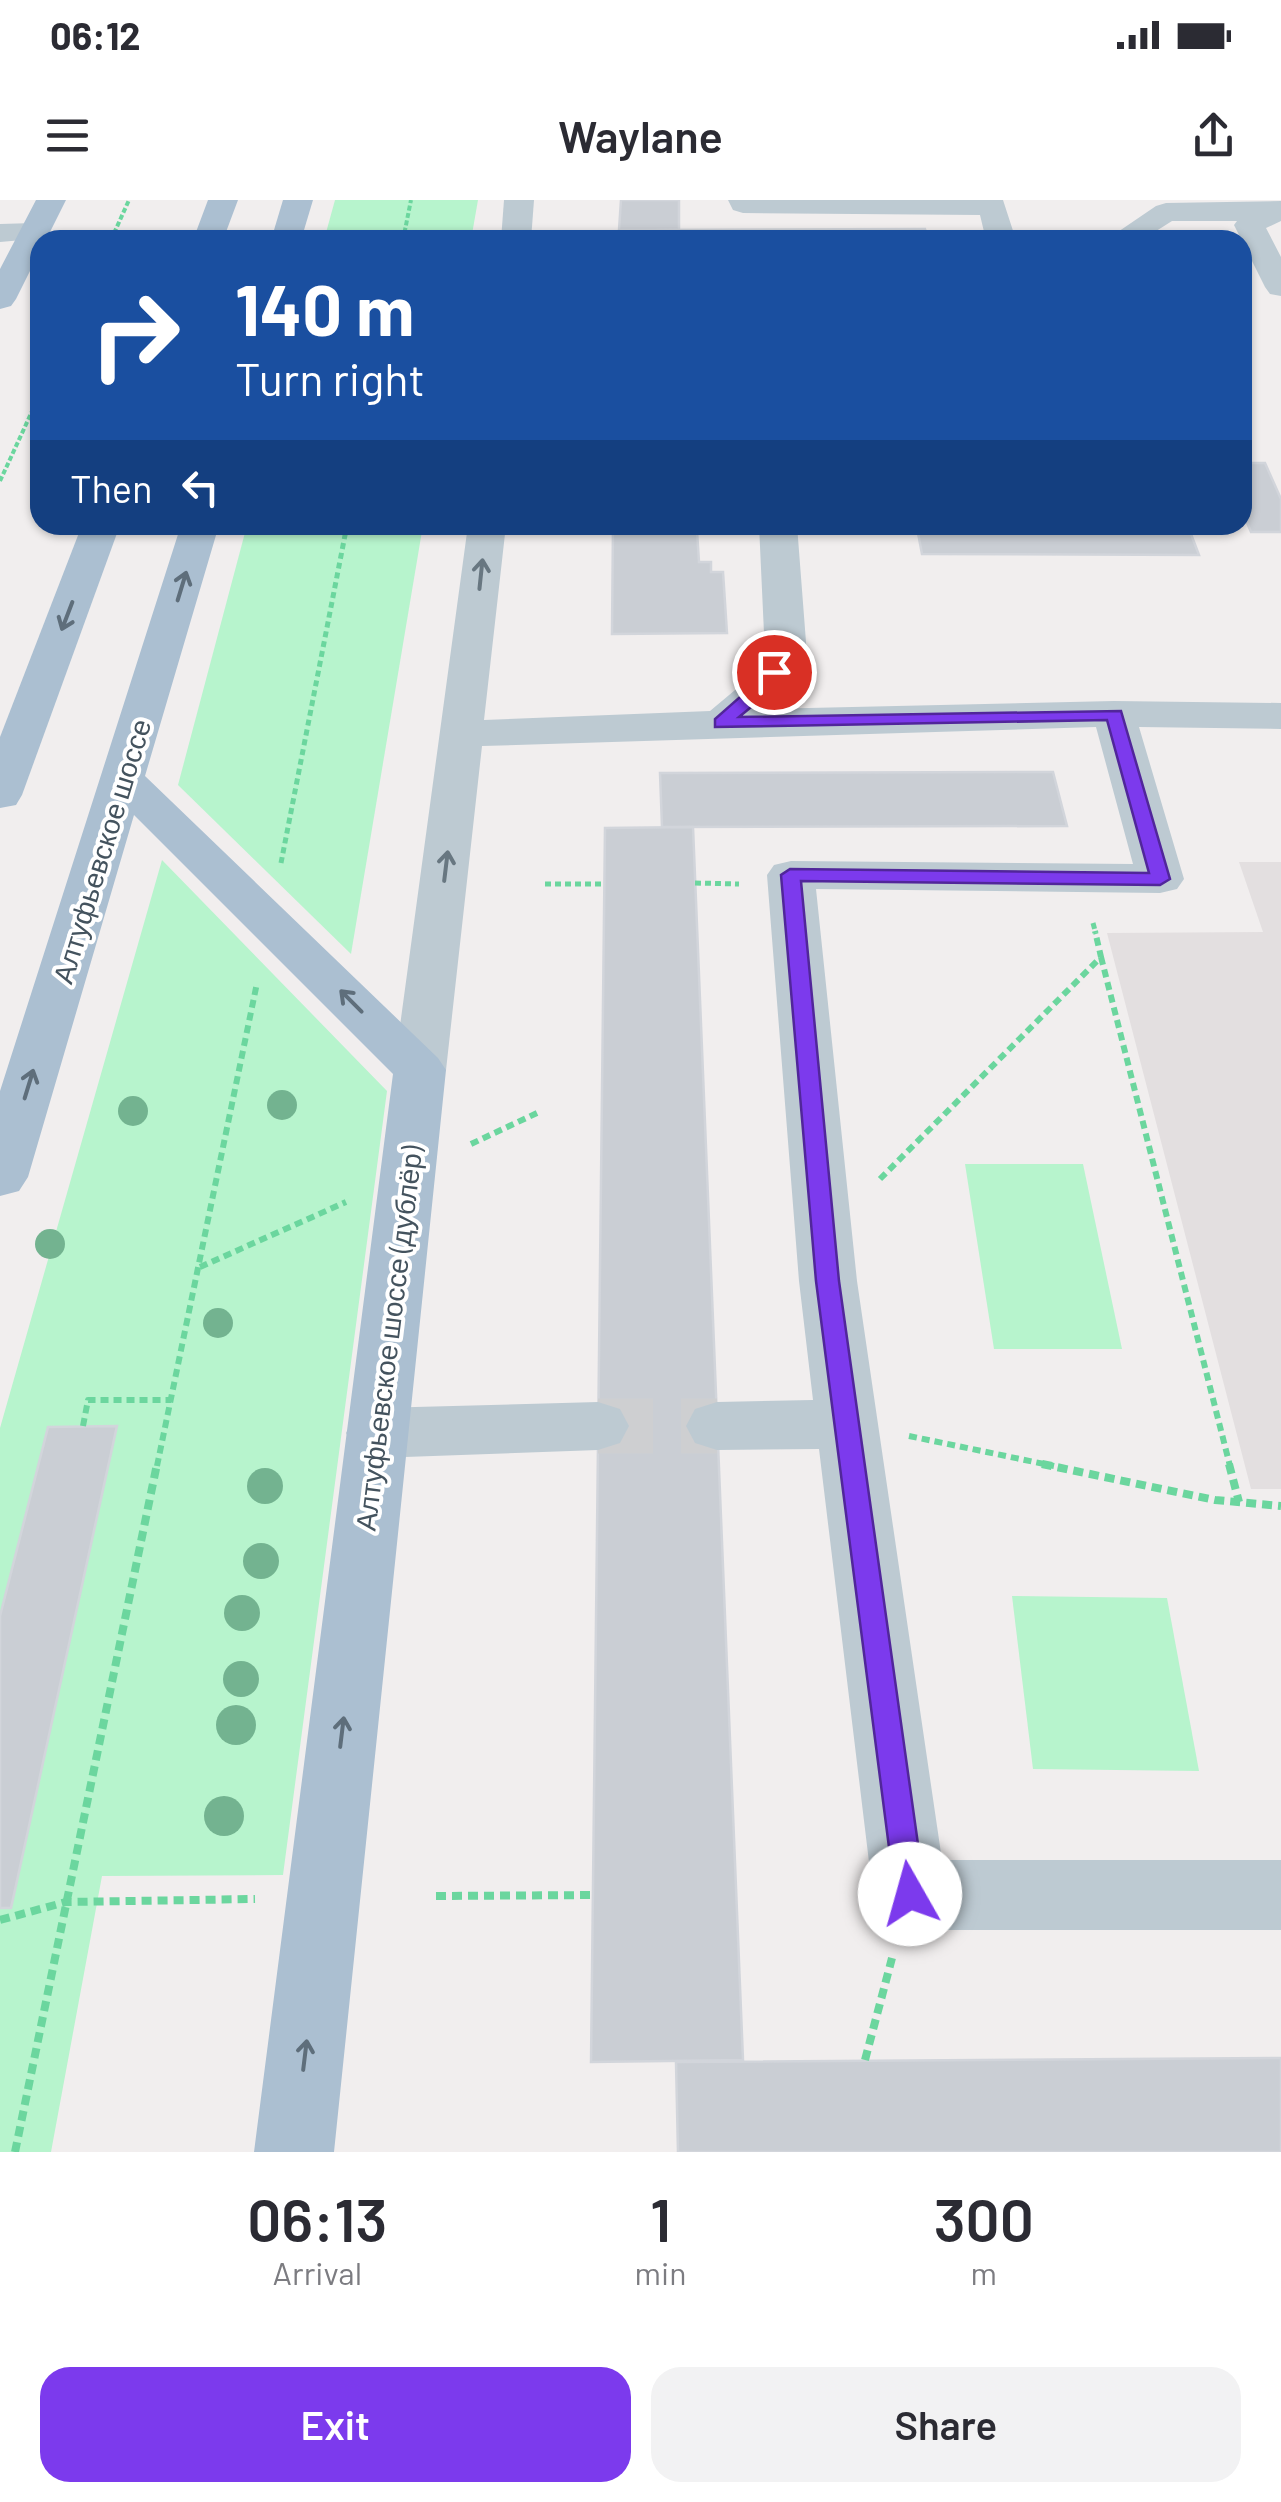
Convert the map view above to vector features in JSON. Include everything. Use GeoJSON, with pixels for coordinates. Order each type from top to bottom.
{"type":"FeatureCollection","features":[{"type":"Feature","properties":{"kind":"main road"},"geometry":{"type":"LineString","coordinates":[[35,230],[50,200]]}},
{"type":"Feature","properties":{"kind":"main road"},"geometry":{"type":"LineString","coordinates":[[212,230],[223,200]]}},
{"type":"Feature","properties":{"kind":"main road"},"geometry":{"type":"LineString","coordinates":[[289,230],[298,200]]}},
{"type":"Feature","properties":{"kind":"main road"},"geometry":{"type":"LineString","coordinates":[[0,299],[30,240]]}},
{"type":"Feature","properties":{"kind":"main road"},"geometry":{"type":"LineString","coordinates":[[0,795],[97,535]]}},
{"type":"Feature","properties":{"kind":"main road","name":"Алтуфьевское шоссе"},"geometry":{"type":"LineString","coordinates":[[0,1177],[197,535]]}},
{"type":"Feature","properties":{"kind":"main road"},"geometry":{"type":"LineString","coordinates":[[124,780],[420,1070]]}},
{"type":"Feature","properties":{"kind":"main road","name":"Алтуфьевское шоссе (дублёр)"},"geometry":{"type":"LineString","coordinates":[[294,2152],[420,1070]]}},
{"type":"Feature","properties":{"kind":"street"},"geometry":{"type":"LineString","coordinates":[[517,230],[519,200]]}},
{"type":"Feature","properties":{"kind":"street"},"geometry":{"type":"LineString","coordinates":[[742,200],[743,204],[992,206],[998,230]]}},
{"type":"Feature","properties":{"kind":"street"},"geometry":{"type":"LineString","coordinates":[[1137,230],[1166,212],[1279,211]]}},
{"type":"Feature","properties":{"kind":"street"},"geometry":{"type":"LineString","coordinates":[[1252,230],[1249,225],[1279,211]]}},
{"type":"Feature","properties":{"kind":"street"},"geometry":{"type":"LineString","coordinates":[[1252,231],[1281,287]]}},
{"type":"Feature","properties":{"kind":"street"},"geometry":{"type":"LineString","coordinates":[[0,233],[30,232]]}},
{"type":"Feature","properties":{"kind":"street","name":"Алтуфьевское шоссе (дублёр)"},"geometry":{"type":"LineString","coordinates":[[420,1070],[464,734],[485,535]]}},
{"type":"Feature","properties":{"kind":"street"},"geometry":{"type":"LineString","coordinates":[[722,723],[762,689],[786,655],[779,535]]}},
{"type":"Feature","properties":{"kind":"street"},"geometry":{"type":"LineString","coordinates":[[464,734],[722,723],[1114,714],[1281,716]]}},
{"type":"Feature","properties":{"kind":"street"},"geometry":{"type":"LineString","coordinates":[[1114,714],[1160,879],[790,875],[828,1281],[910,1894],[1281,1896]]}},
{"type":"Feature","properties":{"kind":"street"},"geometry":{"type":"LineString","coordinates":[[717,1426],[850,1424]]}},
{"type":"Feature","properties":{"kind":"street"},"geometry":{"type":"LineString","coordinates":[[377,1433],[598,1426]]}},
{"type":"Feature","properties":{"kind":"path"},"geometry":{"type":"LineString","coordinates":[[116,230],[129,200]]}},
{"type":"Feature","properties":{"kind":"path"},"geometry":{"type":"LineString","coordinates":[[405,230],[411,200]]}},
{"type":"Feature","properties":{"kind":"path"},"geometry":{"type":"LineString","coordinates":[[0,481],[30,416]]}},
{"type":"Feature","properties":{"kind":"path"},"geometry":{"type":"LineString","coordinates":[[280,865],[345,535]]}},
{"type":"Feature","properties":{"kind":"path"},"geometry":{"type":"LineString","coordinates":[[1084,878],[1239,1502]]}},
{"type":"Feature","properties":{"kind":"path"},"geometry":{"type":"LineString","coordinates":[[545,884],[604,884]]}},
{"type":"Feature","properties":{"kind":"path"},"geometry":{"type":"LineString","coordinates":[[819,1186],[873,1186],[1101,957]]}},
{"type":"Feature","properties":{"kind":"path"},"geometry":{"type":"LineString","coordinates":[[16,2152],[258,979]]}},
{"type":"Feature","properties":{"kind":"path"},"geometry":{"type":"LineString","coordinates":[[459,1150],[537,1112]]}},
{"type":"Feature","properties":{"kind":"path"},"geometry":{"type":"LineString","coordinates":[[200,1267],[357,1197]]}},
{"type":"Feature","properties":{"kind":"path"},"geometry":{"type":"LineString","coordinates":[[83,1426],[88,1400],[171,1400]]}},
{"type":"Feature","properties":{"kind":"path"},"geometry":{"type":"LineString","coordinates":[[850,1424],[1215,1500],[1281,1506]]}},
{"type":"Feature","properties":{"kind":"path"},"geometry":{"type":"LineString","coordinates":[[436,1896],[594,1894]]}},
{"type":"Feature","properties":{"kind":"path"},"geometry":{"type":"LineString","coordinates":[[865,2060],[910,1894]]}},
{"type":"Feature","properties":{"kind":"path"},"geometry":{"type":"LineString","coordinates":[[0,1920],[66,1902],[257,1899]]}},
{"type":"Feature","properties":{"kind":"shaded area"},"geometry":{"type":"Polygon","coordinates":[[[1239,862],[1281,862],[1281,1489],[1251,1489],[1107,933],[1263,932],[1239,862]]]}},
{"type":"Feature","properties":{"kind":"green space"},"geometry":{"type":"Polygon","coordinates":[[[335,200],[478,200],[473,230],[327,230],[335,200]]]}},
{"type":"Feature","properties":{"kind":"green space"},"geometry":{"type":"Polygon","coordinates":[[[244,535],[421,535],[351,954],[178,785],[244,535]]]}},
{"type":"Feature","properties":{"kind":"green space"},"geometry":{"type":"Polygon","coordinates":[[[162,860],[387,1091],[283,1875],[102,1876],[51,2152],[0,2152],[0,1428],[162,860]]]}},
{"type":"Feature","properties":{"kind":"green space"},"geometry":{"type":"Polygon","coordinates":[[[965,1164],[1083,1164],[1122,1349],[994,1349],[965,1164]]]}},
{"type":"Feature","properties":{"kind":"green space"},"geometry":{"type":"Polygon","coordinates":[[[1012,1596],[1167,1598],[1199,1771],[1033,1769],[1012,1596]]]}},
{"type":"Feature","properties":{"kind":"building"},"geometry":{"type":"Polygon","coordinates":[[[621,200],[679,200],[679,230],[619,230],[621,200]]]}},
{"type":"Feature","properties":{"kind":"building"},"geometry":{"type":"Polygon","coordinates":[[[925,229],[925,230],[658,230],[925,229]]]}},
{"type":"Feature","properties":{"kind":"building"},"geometry":{"type":"Polygon","coordinates":[[[1252,463],[1265,463],[1281,499],[1281,532],[1252,532],[1252,463]]]}},
{"type":"Feature","properties":{"kind":"building"},"geometry":{"type":"Polygon","coordinates":[[[613,535],[697,535],[699,562],[711,562],[711,572],[723,572],[727,633],[612,634],[613,535]]]}},
{"type":"Feature","properties":{"kind":"building"},"geometry":{"type":"Polygon","coordinates":[[[918,535],[1191,535],[1199,555],[922,554],[918,535]]]}},
{"type":"Feature","properties":{"kind":"building"},"geometry":{"type":"Polygon","coordinates":[[[1053,772],[1067,826],[662,827],[660,773],[1053,772]]]}},
{"type":"Feature","properties":{"kind":"building"},"geometry":{"type":"Polygon","coordinates":[[[693,827],[743,2060],[591,2062],[605,828],[693,827]]]}},
{"type":"Feature","properties":{"kind":"building"},"geometry":{"type":"Polygon","coordinates":[[[117,1426],[11,1908],[0,1908],[0,1616],[48,1427],[117,1426]]]}},
{"type":"Feature","properties":{"kind":"building"},"geometry":{"type":"Polygon","coordinates":[[[1281,2058],[1281,2152],[678,2152],[676,2062],[1281,2058]]]}},
{"type":"Feature","properties":{"kind":"tunnel"},"geometry":{"type":"LineString","coordinates":[[598,1426],[717,1426]]}},
{"type":"Feature","properties":{"kind":"route"},"geometry":{"type":"LineString","coordinates":[[774,672],[762,689],[722,723],[1114,714],[1160,879],[790,875],[828,1281],[910,1894]]}}]}
